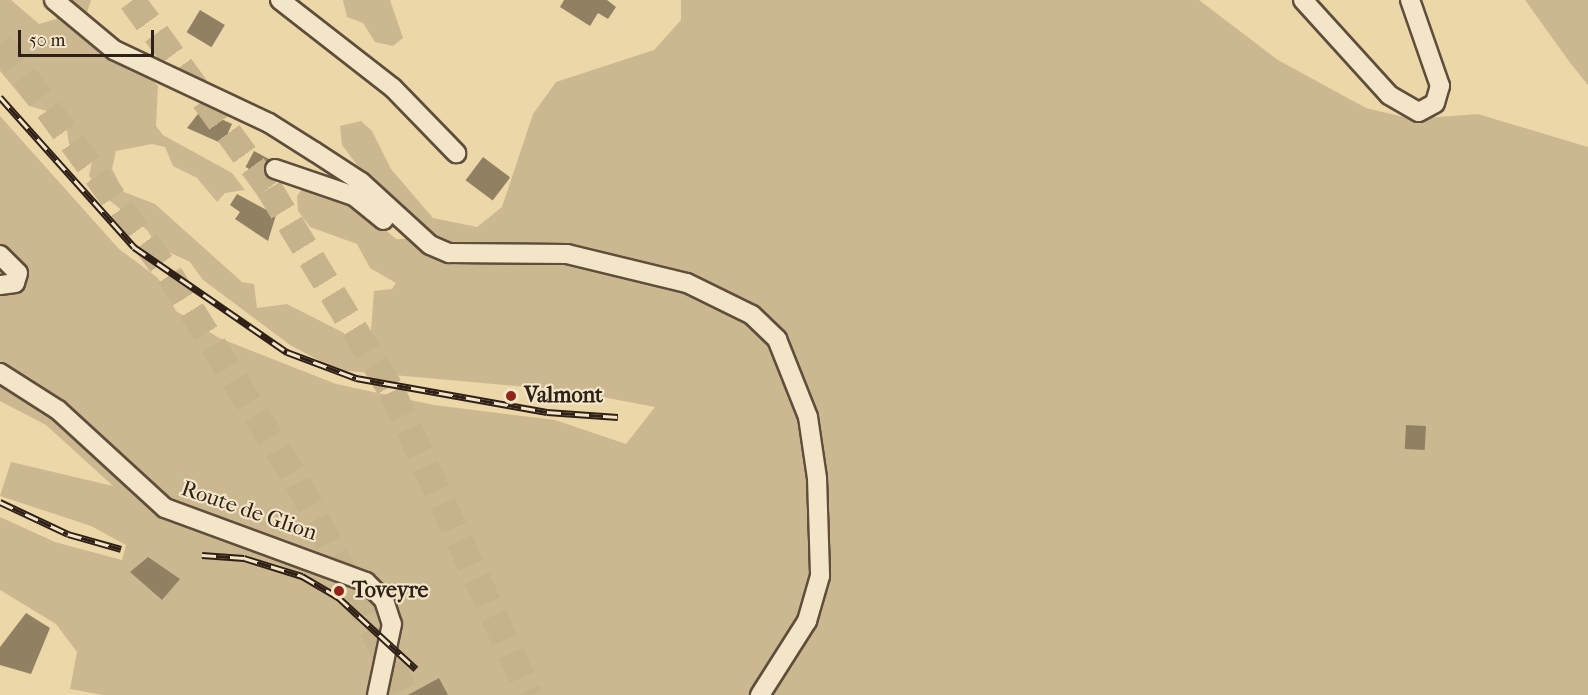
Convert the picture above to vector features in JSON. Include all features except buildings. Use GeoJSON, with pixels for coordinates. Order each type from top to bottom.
{"type":"FeatureCollection","features":[{"type":"Feature","properties":{"kind":"street"},"geometry":{"type":"LineString","coordinates":[[54,0],[114,50],[268,123],[315,152],[361,182],[405,223],[449,253],[567,254],[687,283],[752,315],[777,339],[808,417],[817,478],[820,576],[807,621],[760,695]]}},
{"type":"Feature","properties":{"kind":"street"},"geometry":{"type":"LineString","coordinates":[[280,0],[369,67],[456,153]]}},
{"type":"Feature","properties":{"kind":"street"},"geometry":{"type":"LineString","coordinates":[[1303,0],[1389,95],[1419,112],[1435,103],[1440,86],[1410,0]]}},
{"type":"Feature","properties":{"kind":"street"},"geometry":{"type":"LineString","coordinates":[[275,169],[354,196],[387,222],[405,223]]}},
{"type":"Feature","properties":{"kind":"street"},"geometry":{"type":"LineString","coordinates":[[0,255],[15,266],[18,279],[0,285]]}},
{"type":"Feature","properties":{"kind":"street","name":"Route de Glion"},"geometry":{"type":"LineString","coordinates":[[0,373],[58,410],[165,508],[366,582],[384,600],[392,624],[377,695]]}},
{"type":"Feature","properties":{"kind":"shaded area"},"geometry":{"type":"Polygon","coordinates":[[[0,0],[11,0],[39,24],[56,19],[65,0],[91,0],[86,16],[158,86],[156,126],[163,135],[232,173],[245,190],[225,193],[217,202],[197,178],[173,166],[165,147],[152,144],[116,151],[112,169],[124,192],[155,204],[242,282],[254,284],[257,308],[287,304],[344,333],[358,358],[370,343],[374,291],[392,289],[396,283],[370,268],[357,244],[310,227],[298,211],[297,196],[308,181],[325,179],[396,239],[412,239],[414,218],[361,170],[342,145],[340,126],[361,121],[372,131],[391,169],[433,218],[477,227],[502,207],[533,114],[556,82],[654,50],[681,20],[681,0],[1199,0],[1278,60],[1366,108],[1412,119],[1478,114],[1588,147],[1588,695],[103,695],[70,689],[77,652],[56,624],[0,590],[0,517],[55,542],[122,560],[126,545],[91,526],[0,496],[11,462],[113,486],[46,425],[0,401],[0,116],[119,249],[158,278],[176,311],[219,338],[336,384],[434,405],[555,420],[626,444],[655,407],[571,391],[337,370],[290,345],[203,280],[190,262],[158,247],[147,230],[100,193],[89,176],[93,155],[69,144],[65,116],[29,106],[0,71],[0,0]]]}},
{"type":"Feature","properties":{"kind":"shaded area"},"geometry":{"type":"Polygon","coordinates":[[[343,0],[390,0],[403,38],[393,46],[375,42],[363,23],[347,17],[343,0]]]}},
{"type":"Feature","properties":{"kind":"shaded area"},"geometry":{"type":"Polygon","coordinates":[[[1525,0],[1588,0],[1588,85],[1571,64],[1525,0]]]}},
{"type":"Feature","properties":{"kind":"tunnel"},"geometry":{"type":"LineString","coordinates":[[132,0],[269,188],[392,391],[530,695]]}},
{"type":"Feature","properties":{"kind":"tunnel"},"geometry":{"type":"LineString","coordinates":[[0,43],[170,275],[298,482],[406,695]]}},
{"type":"Feature","properties":{"kind":"railway"},"geometry":{"type":"LineString","coordinates":[[0,97],[134,247],[287,352],[356,378],[547,412],[618,417]]}},
{"type":"Feature","properties":{"kind":"railway"},"geometry":{"type":"LineString","coordinates":[[0,502],[68,534],[121,549]]}},
{"type":"Feature","properties":{"kind":"railway"},"geometry":{"type":"LineString","coordinates":[[202,555],[244,558],[302,576],[338,597],[416,669]]}},
{"type":"Feature","properties":{"kind":"place","name":"Valmont"},"geometry":{"type":"Point","coordinates":[511,396]}},
{"type":"Feature","properties":{"kind":"place","name":"Toveyre"},"geometry":{"type":"Point","coordinates":[339,591]}}]}
